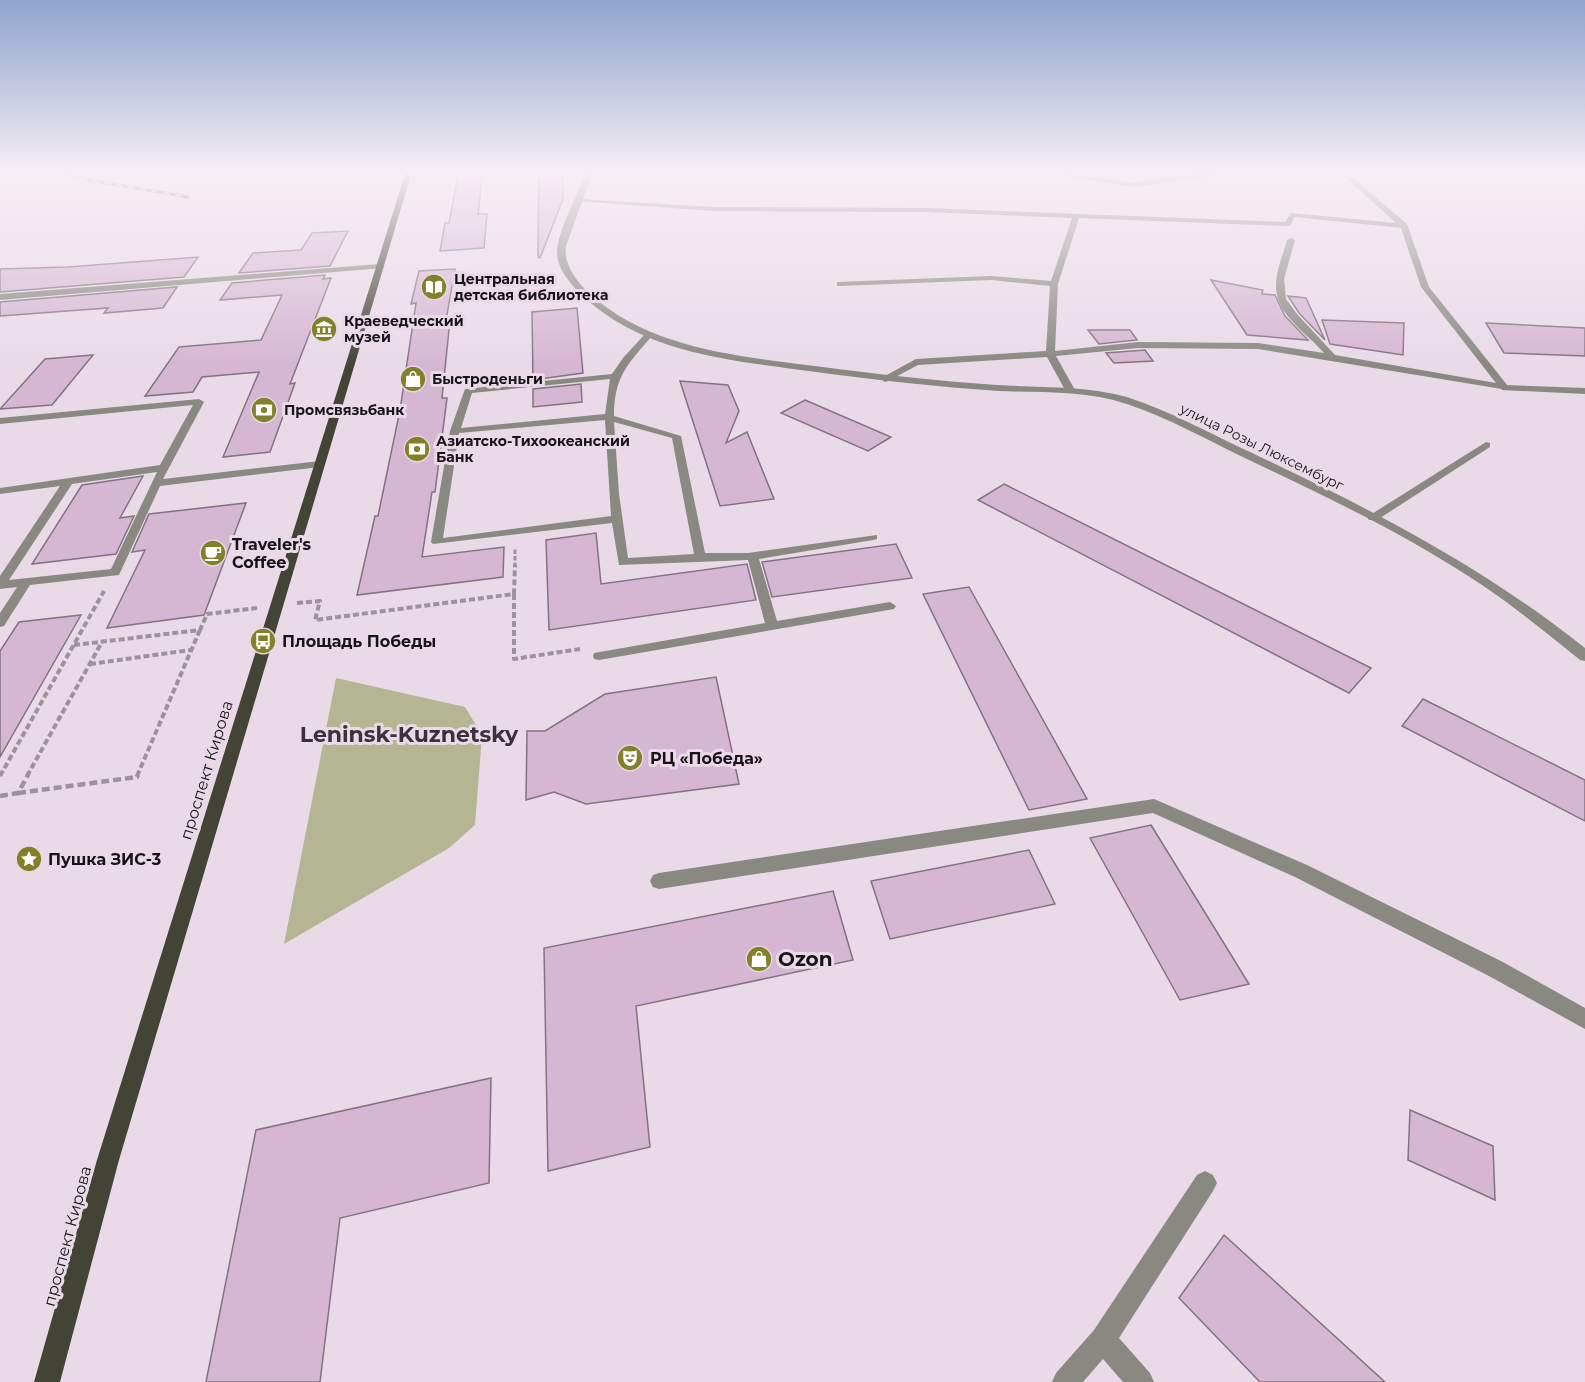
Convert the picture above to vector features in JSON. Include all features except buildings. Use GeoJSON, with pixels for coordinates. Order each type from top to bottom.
{"type":"FeatureCollection","features":[{"type":"Feature","properties":{"kind":"main road","name":"проспект Кирова"},"geometry":{"type":"LineString","coordinates":[[47,1382],[112,1149],[389,235]]}},
{"type":"Feature","properties":{"kind":"street","name":"улица Розы Люксембург"},"geometry":{"type":"LineString","coordinates":[[567,235],[561,252],[568,271],[582,293],[609,313],[648,336],[678,347],[715,355],[885,379],[1096,393],[1148,408],[1373,517],[1478,576],[1545,621],[1585,656]]}},
{"type":"Feature","properties":{"kind":"street"},"geometry":{"type":"LineString","coordinates":[[1070,235],[1054,284],[1050,354],[1070,390]]}},
{"type":"Feature","properties":{"kind":"street"},"geometry":{"type":"LineString","coordinates":[[1408,235],[1425,287],[1505,388]]}},
{"type":"Feature","properties":{"kind":"street"},"geometry":{"type":"LineString","coordinates":[[1291,240],[1279,290],[1282,304],[1324,344],[1332,357]]}},
{"type":"Feature","properties":{"kind":"street"},"geometry":{"type":"LineString","coordinates":[[0,297],[380,266]]}},
{"type":"Feature","properties":{"kind":"street"},"geometry":{"type":"LineString","coordinates":[[840,284],[991,278],[1054,284]]}},
{"type":"Feature","properties":{"kind":"street"},"geometry":{"type":"LineString","coordinates":[[885,379],[916,362],[1050,354],[1138,345],[1258,346],[1505,388]]}},
{"type":"Feature","properties":{"kind":"street"},"geometry":{"type":"LineString","coordinates":[[1373,517],[1486,444]]}},
{"type":"Feature","properties":{"kind":"street"},"geometry":{"type":"LineString","coordinates":[[659,881],[1154,806],[1312,876],[1494,968],[1585,1018]]}},
{"type":"Feature","properties":{"kind":"street"},"geometry":{"type":"LineString","coordinates":[[1065,1382],[1103,1339],[1205,1183]]}},
{"type":"Feature","properties":{"kind":"street"},"geometry":{"type":"LineString","coordinates":[[1103,1339],[1141,1382]]}},
{"type":"Feature","properties":{"kind":"lane"},"geometry":{"type":"LineString","coordinates":[[648,336],[615,376],[608,417],[623,562],[753,556],[873,537]]}},
{"type":"Feature","properties":{"kind":"lane"},"geometry":{"type":"LineString","coordinates":[[615,376],[468,391],[455,431],[437,542],[617,519]]}},
{"type":"Feature","properties":{"kind":"lane"},"geometry":{"type":"LineString","coordinates":[[1505,388],[1585,391]]}},
{"type":"Feature","properties":{"kind":"lane"},"geometry":{"type":"LineString","coordinates":[[0,421],[199,402],[156,483],[115,572],[0,585],[68,482]]}},
{"type":"Feature","properties":{"kind":"lane"},"geometry":{"type":"LineString","coordinates":[[455,431],[608,417],[676,436],[700,557]]}},
{"type":"Feature","properties":{"kind":"lane"},"geometry":{"type":"LineString","coordinates":[[156,483],[320,464]]}},
{"type":"Feature","properties":{"kind":"lane"},"geometry":{"type":"LineString","coordinates":[[0,491],[164,468]]}},
{"type":"Feature","properties":{"kind":"lane"},"geometry":{"type":"LineString","coordinates":[[753,556],[772,627]]}},
{"type":"Feature","properties":{"kind":"lane"},"geometry":{"type":"LineString","coordinates":[[0,624],[26,582]]}},
{"type":"Feature","properties":{"kind":"lane"},"geometry":{"type":"LineString","coordinates":[[599,656],[890,606]]}},
{"type":"Feature","properties":{"kind":"path"},"geometry":{"type":"LineString","coordinates":[[516,532],[514,659],[598,647],[599,656]]}},
{"type":"Feature","properties":{"kind":"path"},"geometry":{"type":"LineString","coordinates":[[0,776],[115,572]]}},
{"type":"Feature","properties":{"kind":"path"},"geometry":{"type":"LineString","coordinates":[[0,796],[137,777],[207,614],[320,601],[315,620],[514,594]]}},
{"type":"Feature","properties":{"kind":"path"},"geometry":{"type":"LineString","coordinates":[[74,645],[200,630]]}},
{"type":"Feature","properties":{"kind":"path"},"geometry":{"type":"LineString","coordinates":[[18,793],[102,642]]}},
{"type":"Feature","properties":{"kind":"path"},"geometry":{"type":"LineString","coordinates":[[89,664],[191,650]]}},
{"type":"Feature","properties":{"kind":"green space"},"geometry":{"type":"Polygon","coordinates":[[[336,678],[465,707],[482,735],[475,825],[449,848],[284,944],[336,678]]]}},
{"type":"Feature","properties":{"kind":"place","name":"Центральная детская библиотека"},"geometry":{"type":"Point","coordinates":[434,287]}},
{"type":"Feature","properties":{"kind":"place","name":"Краеведческий музей"},"geometry":{"type":"Point","coordinates":[324,329]}},
{"type":"Feature","properties":{"kind":"place","name":"Быстроденьги"},"geometry":{"type":"Point","coordinates":[413,379]}},
{"type":"Feature","properties":{"kind":"place","name":"Промсвязьбанк"},"geometry":{"type":"Point","coordinates":[264,410]}},
{"type":"Feature","properties":{"kind":"place","name":"Азиатско-Тихоокеанский Банк"},"geometry":{"type":"Point","coordinates":[417,449]}},
{"type":"Feature","properties":{"kind":"place","name":"Traveler's Coffee"},"geometry":{"type":"Point","coordinates":[213,553]}},
{"type":"Feature","properties":{"kind":"place","name":"Площадь Победы"},"geometry":{"type":"Point","coordinates":[263,641]}},
{"type":"Feature","properties":{"kind":"place","name":"РЦ «Победа»"},"geometry":{"type":"Point","coordinates":[630,758]}},
{"type":"Feature","properties":{"kind":"place","name":"Пушка ЗИС-3"},"geometry":{"type":"Point","coordinates":[29,859]}},
{"type":"Feature","properties":{"kind":"place","name":"Ozon"},"geometry":{"type":"Point","coordinates":[759,959]}},
{"type":"Feature","properties":{"kind":"district","name":"Leninsk-Kuznetsky"},"geometry":{"type":"Point","coordinates":[409,734]}}]}
